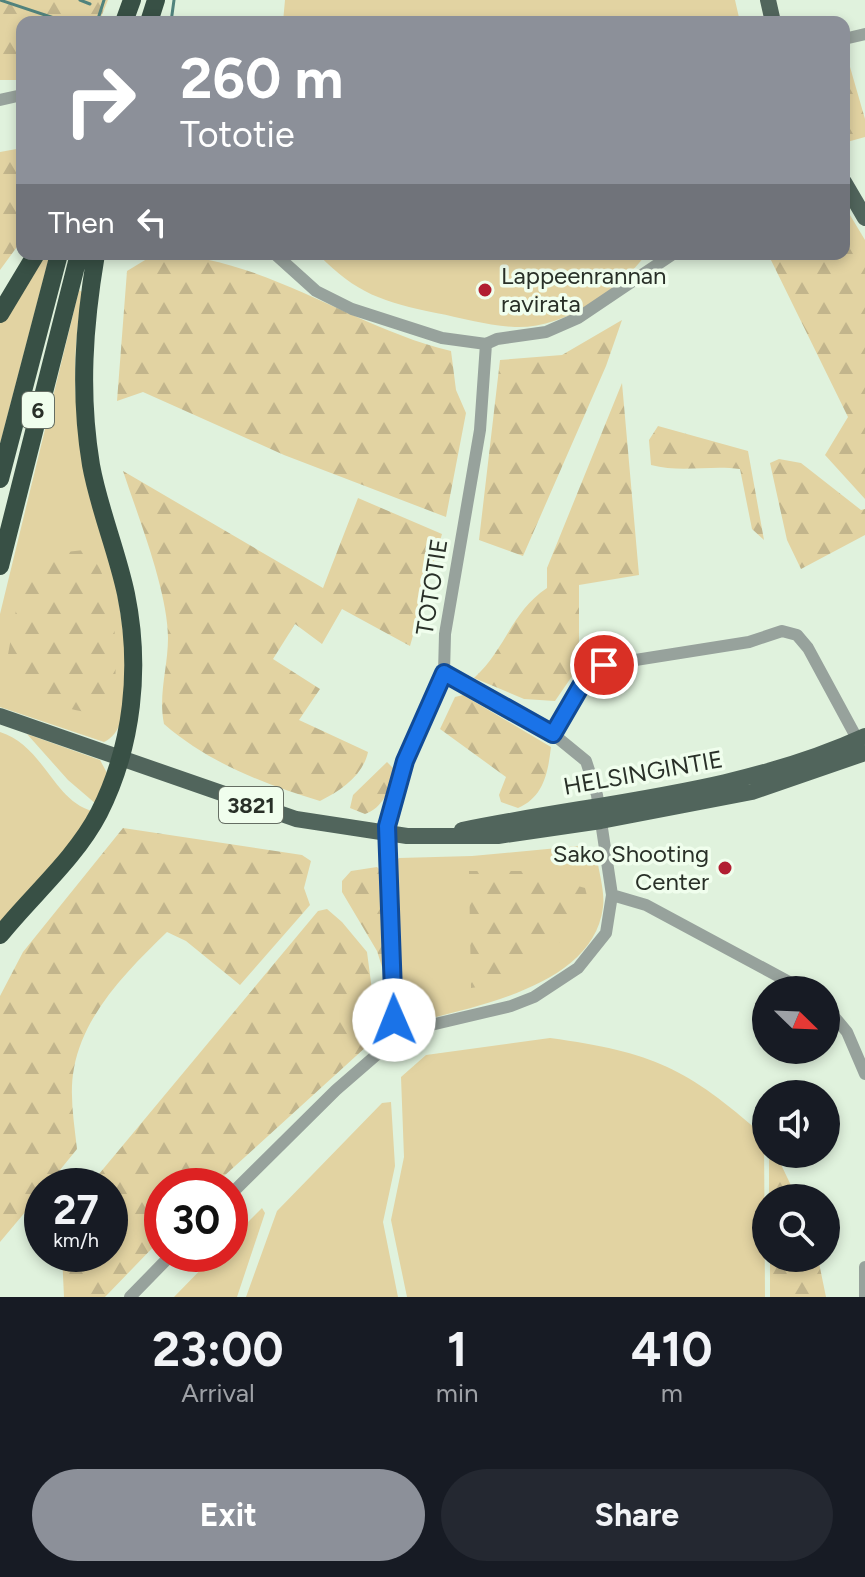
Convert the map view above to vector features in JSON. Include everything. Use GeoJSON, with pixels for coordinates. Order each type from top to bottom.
{"type":"FeatureCollection","features":[{"type":"Feature","properties":{"kind":"highway"},"geometry":{"type":"LineString","coordinates":[[0,314],[32,260]]}},
{"type":"Feature","properties":{"kind":"highway","name":"6"},"geometry":{"type":"LineString","coordinates":[[0,479],[57,260]]}},
{"type":"Feature","properties":{"kind":"highway","name":"6"},"geometry":{"type":"LineString","coordinates":[[0,566],[77,260]]}},
{"type":"Feature","properties":{"kind":"highway"},"geometry":{"type":"LineString","coordinates":[[0,935],[85,836],[111,786],[120,759],[131,700],[134,648],[126,593],[92,469],[87,433],[83,351],[95,260]]}},
{"type":"Feature","properties":{"kind":"main road"},"geometry":{"type":"LineString","coordinates":[[850,194],[865,218]]}},
{"type":"Feature","properties":{"kind":"main road","name":"HELSINGINTIE"},"geometry":{"type":"LineString","coordinates":[[0,716],[296,819],[386,834],[425,836],[498,836],[600,813],[762,789],[863,745]]}},
{"type":"Feature","properties":{"kind":"street"},"geometry":{"type":"LineString","coordinates":[[282,260],[316,291],[352,309],[442,338],[486,344],[497,339],[546,332],[578,318],[664,260]]}},
{"type":"Feature","properties":{"kind":"street","name":"TOTOTIE"},"geometry":{"type":"LineString","coordinates":[[444,673],[445,634],[480,430],[486,344]]}},
{"type":"Feature","properties":{"kind":"street"},"geometry":{"type":"LineString","coordinates":[[553,734],[589,672],[604,665],[749,642],[782,631],[797,635],[808,648],[863,745]]}},
{"type":"Feature","properties":{"kind":"street"},"geometry":{"type":"LineString","coordinates":[[248,1177],[336,1090],[395,1042],[431,1025],[511,1006],[563,980],[597,947],[611,916],[612,895],[600,813],[586,761],[553,734],[444,673],[405,761],[390,805],[386,834],[395,1042],[393,1055]]}},
{"type":"Feature","properties":{"kind":"street"},"geometry":{"type":"LineString","coordinates":[[612,895],[646,905],[778,976]]}},
{"type":"Feature","properties":{"kind":"street"},"geometry":{"type":"LineString","coordinates":[[840,1025],[851,1039],[865,1074]]}},
{"type":"Feature","properties":{"kind":"street"},"geometry":{"type":"LineString","coordinates":[[865,1267],[865,1297]]}},
{"type":"Feature","properties":{"kind":"street"},"geometry":{"type":"LineString","coordinates":[[130,1297],[154,1272]]}},
{"type":"Feature","properties":{"kind":"green space"},"geometry":{"type":"Polygon","coordinates":[[[0,0],[108,0],[101,16],[16,16],[16,80],[0,80],[0,0]]]}},
{"type":"Feature","properties":{"kind":"green space"},"geometry":{"type":"Polygon","coordinates":[[[285,0],[735,0],[739,16],[284,16],[285,0]]]}},
{"type":"Feature","properties":{"kind":"green space"},"geometry":{"type":"Polygon","coordinates":[[[850,67],[865,119],[865,137],[850,141],[850,67]]]}},
{"type":"Feature","properties":{"kind":"green space"},"geometry":{"type":"Polygon","coordinates":[[[16,149],[16,248],[0,270],[0,152],[16,149]]]}},
{"type":"Feature","properties":{"kind":"green space"},"geometry":{"type":"Polygon","coordinates":[[[850,215],[865,240],[865,499],[825,455],[848,417],[771,260],[850,260],[850,215]]]}},
{"type":"Feature","properties":{"kind":"green space"},"geometry":{"type":"Polygon","coordinates":[[[38,260],[48,260],[0,444],[0,323],[38,260]]]}},
{"type":"Feature","properties":{"kind":"green space"},"geometry":{"type":"Polygon","coordinates":[[[145,260],[207,260],[232,266],[269,278],[377,326],[451,351],[456,390],[466,413],[446,517],[284,455],[143,392],[117,401],[127,271],[145,260]]]}},
{"type":"Feature","properties":{"kind":"green space","name":"Lappeenrannan ravirata"},"geometry":{"type":"Polygon","coordinates":[[[324,260],[641,260],[621,282],[588,306],[552,322],[515,327],[476,322],[386,300],[358,287],[324,260]]]}},
{"type":"Feature","properties":{"kind":"green space"},"geometry":{"type":"Polygon","coordinates":[[[79,290],[82,292],[76,346],[76,401],[124,637],[126,685],[121,722],[104,742],[0,707],[0,614],[79,290]]]}},
{"type":"Feature","properties":{"kind":"green space"},"geometry":{"type":"Polygon","coordinates":[[[622,320],[606,366],[523,556],[479,540],[500,360],[562,355],[622,320]]]}},
{"type":"Feature","properties":{"kind":"green space"},"geometry":{"type":"Polygon","coordinates":[[[622,383],[639,575],[579,585],[577,669],[555,701],[524,699],[474,678],[494,655],[525,608],[547,588],[547,568],[622,383]]]}},
{"type":"Feature","properties":{"kind":"green space"},"geometry":{"type":"Polygon","coordinates":[[[658,426],[748,451],[764,540],[752,529],[740,469],[651,465],[649,440],[658,426]]]}},
{"type":"Feature","properties":{"kind":"green space"},"geometry":{"type":"Polygon","coordinates":[[[779,459],[801,463],[861,510],[865,509],[865,535],[801,569],[787,540],[770,463],[779,459]]]}},
{"type":"Feature","properties":{"kind":"green space"},"geometry":{"type":"Polygon","coordinates":[[[123,471],[323,588],[358,498],[442,534],[410,646],[342,609],[322,644],[295,624],[273,659],[320,689],[299,720],[368,752],[356,775],[336,792],[320,801],[278,787],[218,761],[164,724],[162,702],[168,649],[167,619],[151,554],[123,471]]]}},
{"type":"Feature","properties":{"kind":"green space"},"geometry":{"type":"Polygon","coordinates":[[[84,550],[96,562],[104,579],[114,621],[114,704],[103,711],[74,710],[58,704],[27,688],[5,671],[21,583],[39,555],[84,550]]]}},
{"type":"Feature","properties":{"kind":"green space"},"geometry":{"type":"Polygon","coordinates":[[[463,695],[551,747],[543,783],[534,797],[518,808],[501,802],[499,795],[506,777],[440,729],[455,697],[463,695]]]}},
{"type":"Feature","properties":{"kind":"green space"},"geometry":{"type":"Polygon","coordinates":[[[0,732],[27,749],[67,796],[92,811],[71,842],[0,925],[0,732]]]}},
{"type":"Feature","properties":{"kind":"green space"},"geometry":{"type":"Polygon","coordinates":[[[27,734],[100,760],[107,773],[96,804],[68,780],[27,734]]]}},
{"type":"Feature","properties":{"kind":"green space"},"geometry":{"type":"Polygon","coordinates":[[[387,762],[395,770],[389,790],[381,802],[365,814],[350,808],[353,795],[387,762]]]}},
{"type":"Feature","properties":{"kind":"green space"},"geometry":{"type":"Polygon","coordinates":[[[123,828],[302,855],[311,861],[304,888],[310,905],[240,985],[186,941],[167,932],[110,993],[87,1029],[74,1068],[72,1108],[77,1149],[62,1168],[24,1168],[24,1213],[0,1242],[0,996],[23,952],[123,828]]]}},
{"type":"Feature","properties":{"kind":"green space"},"geometry":{"type":"Polygon","coordinates":[[[579,846],[597,858],[603,907],[594,935],[577,958],[553,976],[524,990],[405,1025],[398,1022],[394,863],[399,858],[472,856],[579,846]]]}},
{"type":"Feature","properties":{"kind":"green space"},"geometry":{"type":"Polygon","coordinates":[[[377,867],[384,874],[386,1016],[383,970],[377,951],[342,892],[342,881],[351,871],[377,867]]]}},
{"type":"Feature","properties":{"kind":"green space"},"geometry":{"type":"Polygon","coordinates":[[[469,871],[525,871],[585,888],[590,907],[553,948],[523,971],[489,985],[471,988],[469,871]]]}},
{"type":"Feature","properties":{"kind":"green space"},"geometry":{"type":"Polygon","coordinates":[[[327,909],[367,952],[378,1036],[233,1168],[144,1168],[144,1257],[105,1297],[64,1297],[63,1272],[128,1272],[128,1168],[104,1168],[318,911],[327,909]]]}},
{"type":"Feature","properties":{"kind":"green space"},"geometry":{"type":"Polygon","coordinates":[[[550,1038],[643,1057],[690,1079],[713,1094],[752,1126],[752,1168],[764,1168],[764,1184],[752,1184],[752,1272],[765,1272],[765,1297],[407,1297],[391,1220],[404,1157],[401,1077],[426,1055],[550,1038]]]}},
{"type":"Feature","properties":{"kind":"green space"},"geometry":{"type":"Polygon","coordinates":[[[391,1102],[395,1166],[383,1222],[398,1297],[246,1297],[277,1211],[382,1103],[391,1102]]]}},
{"type":"Feature","properties":{"kind":"green space"},"geometry":{"type":"Polygon","coordinates":[[[769,1168],[783,1168],[790,1184],[769,1184],[769,1168]]]}},
{"type":"Feature","properties":{"kind":"green space"},"geometry":{"type":"Polygon","coordinates":[[[262,1208],[265,1213],[248,1264],[248,1222],[262,1208]]]}},
{"type":"Feature","properties":{"kind":"green space"},"geometry":{"type":"Polygon","coordinates":[[[198,1272],[245,1272],[237,1297],[174,1297],[198,1272]]]}},
{"type":"Feature","properties":{"kind":"green space"},"geometry":{"type":"Polygon","coordinates":[[[770,1272],[821,1272],[826,1297],[770,1297],[770,1272]]]}},
{"type":"Feature","properties":{"kind":"waterway"},"geometry":{"type":"LineString","coordinates":[[0,0],[48,16]]}},
{"type":"Feature","properties":{"kind":"waterway"},"geometry":{"type":"LineString","coordinates":[[80,0],[90,4]]}},
{"type":"Feature","properties":{"kind":"waterway"},"geometry":{"type":"LineString","coordinates":[[99,16],[104,0]]}},
{"type":"Feature","properties":{"kind":"waterway"},"geometry":{"type":"LineString","coordinates":[[172,16],[174,0]]}},
{"type":"Feature","properties":{"kind":"place","name":"Lappeenrannan ravirata"},"geometry":{"type":"Point","coordinates":[485,290]}},
{"type":"Feature","properties":{"kind":"place","name":"Sako Shooting Center"},"geometry":{"type":"Point","coordinates":[725,868]}},
{"type":"Feature","properties":{"kind":"route"},"geometry":{"type":"LineString","coordinates":[[394,1020],[387,850],[390,805],[405,761],[444,673],[553,734],[589,672],[604,665]]}}]}
